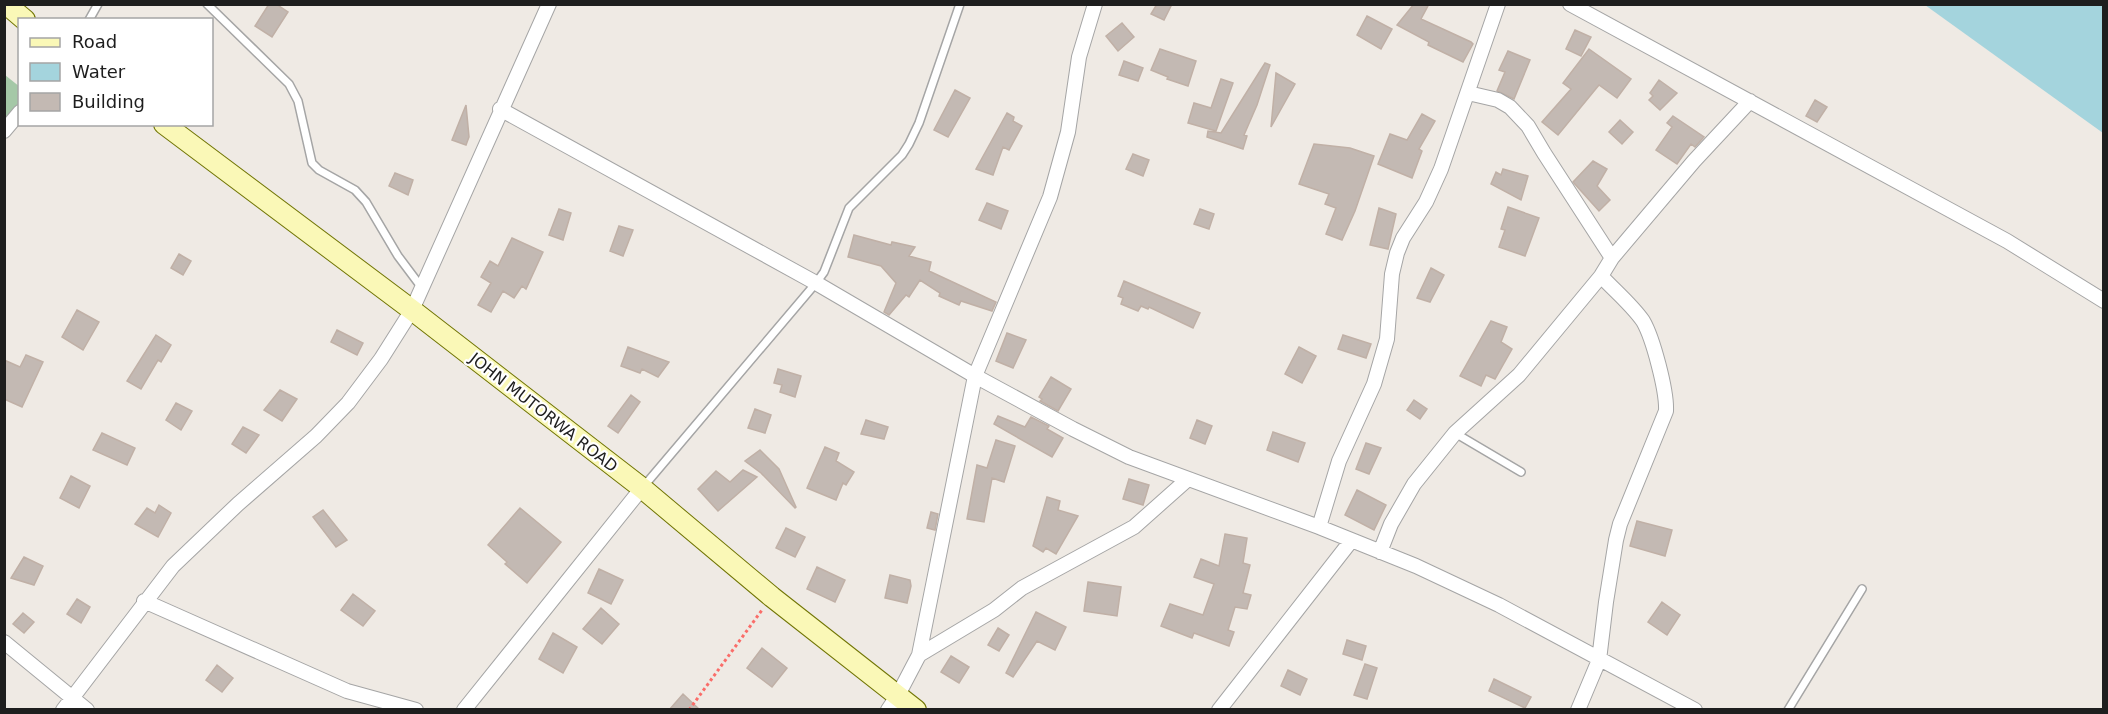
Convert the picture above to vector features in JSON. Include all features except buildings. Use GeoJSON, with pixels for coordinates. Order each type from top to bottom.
{"type":"FeatureCollection","features":[{"type":"Feature","properties":{"kind":"street"},"geometry":{"type":"LineString","coordinates":[[6,4],[23,18]]}},
{"type":"Feature","properties":{"kind":"street"},"geometry":{"type":"LineString","coordinates":[[63,710],[172,566],[316,436],[348,403],[381,359],[412,310],[549,4]]}},
{"type":"Feature","properties":{"kind":"street"},"geometry":{"type":"LineString","coordinates":[[893,702],[919,655],[975,376],[1050,197],[1068,132],[1079,57],[1095,4]]}},
{"type":"Feature","properties":{"kind":"street"},"geometry":{"type":"LineString","coordinates":[[1319,527],[1339,461],[1374,384],[1387,339],[1392,274],[1397,253],[1403,238],[1426,202],[1441,169],[1498,4]]}},
{"type":"Feature","properties":{"kind":"street"},"geometry":{"type":"LineString","coordinates":[[1570,4],[2007,241],[2103,301]]}},
{"type":"Feature","properties":{"kind":"street"},"geometry":{"type":"LineString","coordinates":[[1468,93],[1498,100],[1510,107],[1528,126],[1612,258]]}},
{"type":"Feature","properties":{"kind":"street"},"geometry":{"type":"LineString","coordinates":[[1380,552],[1391,524],[1414,484],[1455,433],[1519,375],[1601,276],[1612,258],[1694,161],[1750,101]]}},
{"type":"Feature","properties":{"kind":"street"},"geometry":{"type":"LineString","coordinates":[[501,109],[816,283],[975,376],[1073,429],[1120,452],[1416,566],[1499,605],[1695,710]]}},
{"type":"Feature","properties":{"kind":"street"},"geometry":{"type":"LineString","coordinates":[[4,131],[18,114]]}},
{"type":"Feature","properties":{"kind":"street","name":"JOHN MUTORWA ROAD"},"geometry":{"type":"LineString","coordinates":[[167,126],[412,310],[642,488],[893,702],[916,710]]}},
{"type":"Feature","properties":{"kind":"street"},"geometry":{"type":"LineString","coordinates":[[1578,710],[1599,660],[1620,524],[1664,422],[1667,400],[1650,337],[1643,321],[1601,276]]}},
{"type":"Feature","properties":{"kind":"street"},"geometry":{"type":"LineString","coordinates":[[919,655],[994,610],[1022,588],[1081,558],[1134,527],[1188,479]]}},
{"type":"Feature","properties":{"kind":"street"},"geometry":{"type":"LineString","coordinates":[[464,710],[642,488]]}},
{"type":"Feature","properties":{"kind":"street"},"geometry":{"type":"LineString","coordinates":[[1219,710],[1351,541]]}},
{"type":"Feature","properties":{"kind":"street"},"geometry":{"type":"LineString","coordinates":[[144,601],[347,691],[416,710]]}},
{"type":"Feature","properties":{"kind":"street"},"geometry":{"type":"LineString","coordinates":[[4,642],[87,710]]}},
{"type":"Feature","properties":{"kind":"lane"},"geometry":{"type":"LineString","coordinates":[[90,18],[98,4]]}},
{"type":"Feature","properties":{"kind":"lane"},"geometry":{"type":"LineString","coordinates":[[207,4],[289,84],[298,101],[312,163],[319,170],[355,190],[366,202],[399,256],[422,288]]}},
{"type":"Feature","properties":{"kind":"lane"},"geometry":{"type":"LineString","coordinates":[[642,488],[816,283],[828,262],[849,208],[902,155],[920,123],[960,4]]}},
{"type":"Feature","properties":{"kind":"lane"},"geometry":{"type":"LineString","coordinates":[[1455,433],[1521,472]]}},
{"type":"Feature","properties":{"kind":"lane"},"geometry":{"type":"LineString","coordinates":[[1788,710],[1862,589]]}},
{"type":"Feature","properties":{"kind":"path"},"geometry":{"type":"LineString","coordinates":[[689,710],[772,597]]}},
{"type":"Feature","properties":{"kind":"green space"},"geometry":{"type":"Polygon","coordinates":[[[5,75],[18,85],[18,113],[5,131],[5,75]]]}},
{"type":"Feature","properties":{"kind":"water"},"geometry":{"type":"Polygon","coordinates":[[[1925,5],[2103,5],[2103,133],[1925,5]]]}}]}
